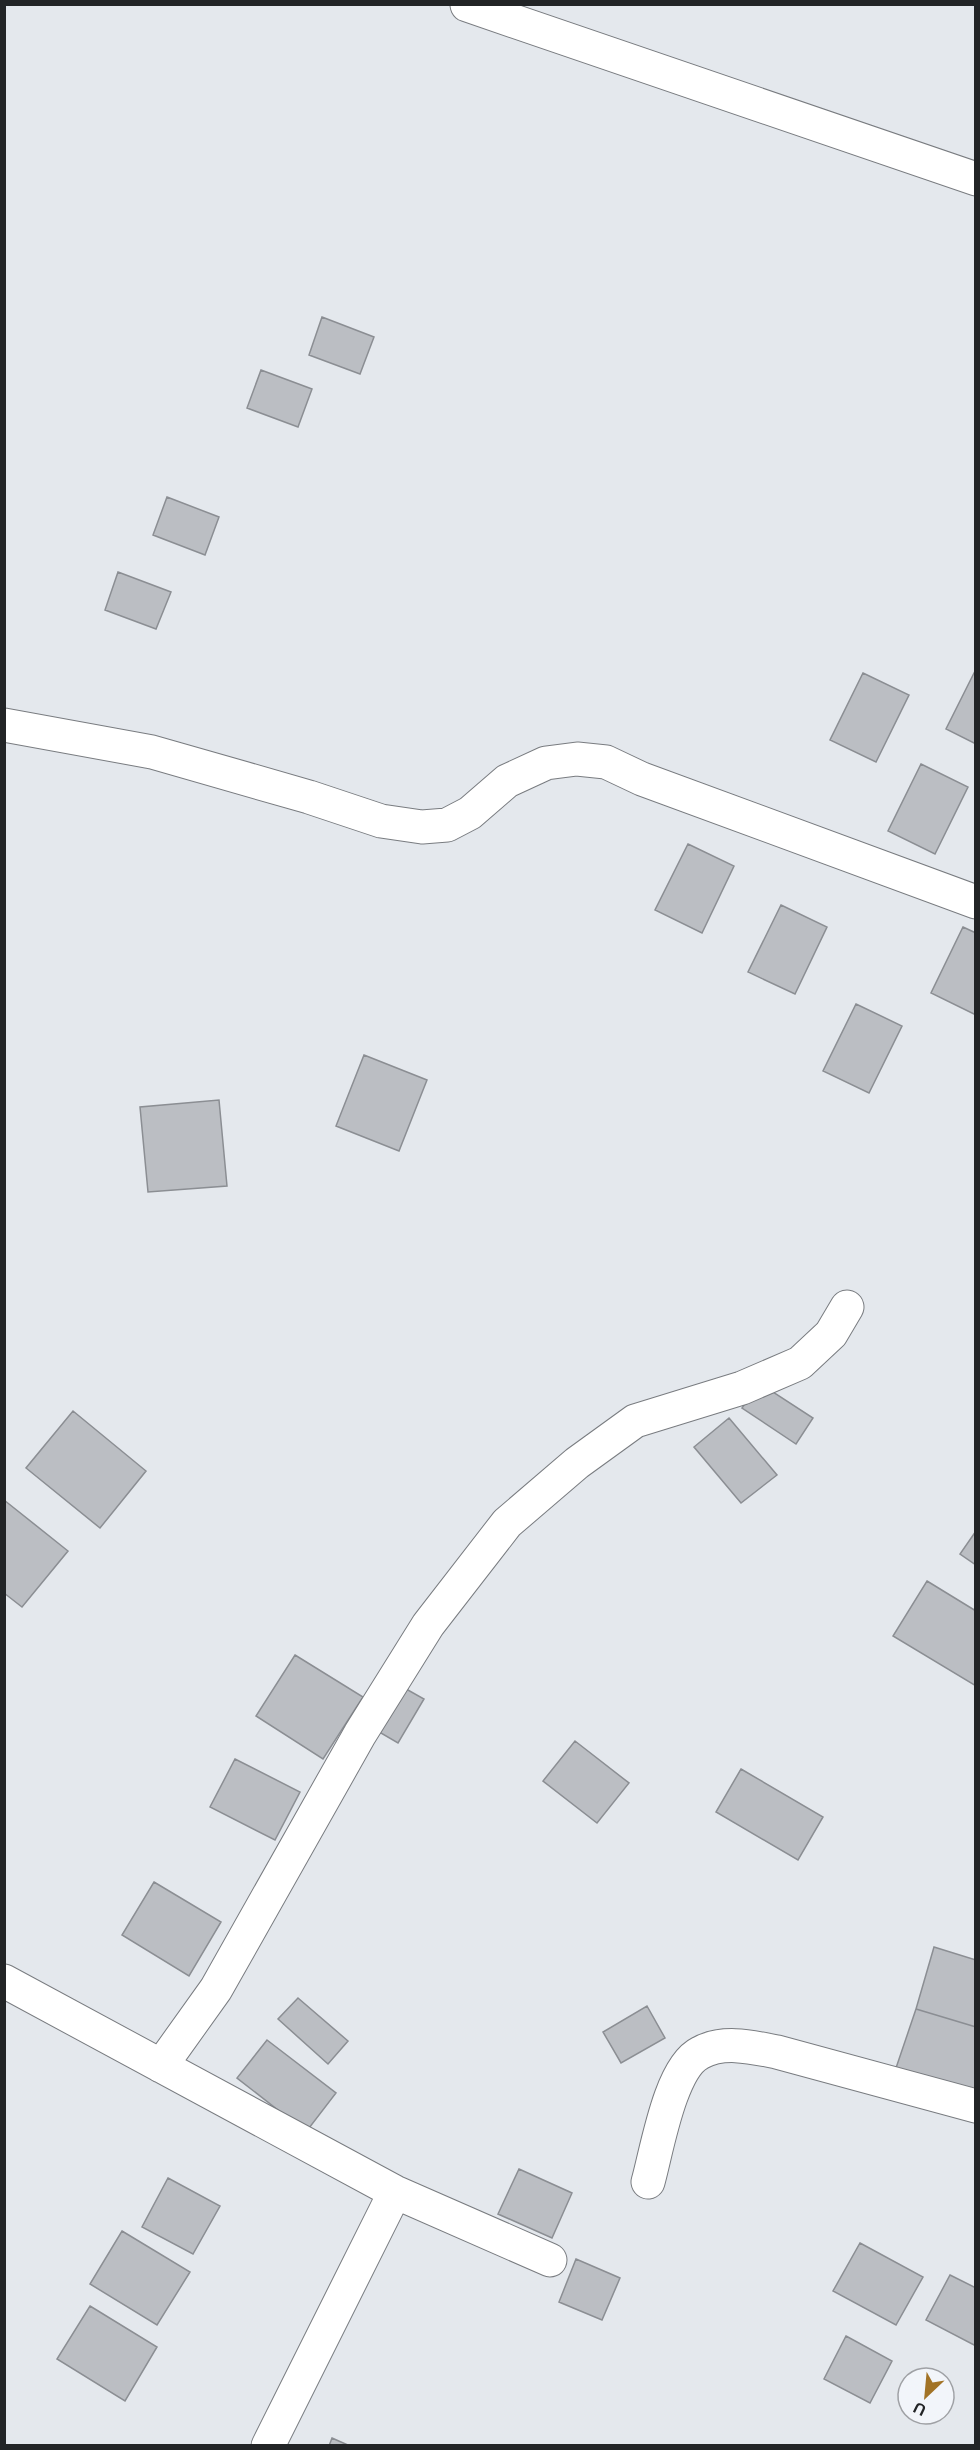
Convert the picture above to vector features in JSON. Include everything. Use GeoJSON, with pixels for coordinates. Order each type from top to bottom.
{"type":"FeatureCollection","features":[{"type":"Feature","properties":{"kind":"street"},"geometry":{"type":"LineString","coordinates":[[467,5],[975,179]]}},
{"type":"Feature","properties":{"kind":"street"},"geometry":{"type":"LineString","coordinates":[[4,725],[152,752],[381,820],[422,827],[447,825],[470,813],[507,781],[546,763],[577,759],[606,762],[642,779],[975,902]]}},
{"type":"Feature","properties":{"kind":"street"},"geometry":{"type":"LineString","coordinates":[[161,2066],[216,1989],[360,1734],[428,1625],[507,1523],[577,1462],[635,1421],[742,1388],[800,1363],[831,1334],[847,1307]]}},
{"type":"Feature","properties":{"kind":"street"},"geometry":{"type":"LineString","coordinates":[[4,1981],[395,2192],[550,2260]]}},
{"type":"Feature","properties":{"kind":"street"},"geometry":{"type":"LineString","coordinates":[[648,2182],[675,2084],[684,2065],[699,2053],[720,2046],[746,2046],[777,2052],[975,2106]]}},
{"type":"Feature","properties":{"kind":"street"},"geometry":{"type":"LineString","coordinates":[[268,2445],[395,2192]]}},
{"type":"Feature","properties":{"kind":"building"},"geometry":{"type":"Polygon","coordinates":[[[322,317],[374,337],[360,374],[309,355],[322,317]]]}},
{"type":"Feature","properties":{"kind":"building"},"geometry":{"type":"Polygon","coordinates":[[[261,370],[312,389],[298,427],[247,408],[261,370]]]}},
{"type":"Feature","properties":{"kind":"building"},"geometry":{"type":"Polygon","coordinates":[[[167,497],[219,517],[205,555],[153,535],[167,497]]]}},
{"type":"Feature","properties":{"kind":"building"},"geometry":{"type":"Polygon","coordinates":[[[118,572],[171,592],[156,629],[105,610],[118,572]]]}},
{"type":"Feature","properties":{"kind":"building"},"geometry":{"type":"Polygon","coordinates":[[[976,669],[976,744],[946,729],[976,669]]]}},
{"type":"Feature","properties":{"kind":"building"},"geometry":{"type":"Polygon","coordinates":[[[863,673],[909,695],[876,762],[830,740],[863,673]]]}},
{"type":"Feature","properties":{"kind":"building"},"geometry":{"type":"Polygon","coordinates":[[[921,764],[968,787],[935,854],[888,831],[921,764]]]}},
{"type":"Feature","properties":{"kind":"building"},"geometry":{"type":"Polygon","coordinates":[[[688,844],[734,866],[702,933],[655,910],[688,844]]]}},
{"type":"Feature","properties":{"kind":"building"},"geometry":{"type":"Polygon","coordinates":[[[781,905],[827,927],[795,994],[748,972],[781,905]]]}},
{"type":"Feature","properties":{"kind":"building"},"geometry":{"type":"Polygon","coordinates":[[[963,927],[976,933],[976,1015],[931,993],[963,927]]]}},
{"type":"Feature","properties":{"kind":"building"},"geometry":{"type":"Polygon","coordinates":[[[856,1004],[902,1026],[869,1093],[823,1071],[856,1004]]]}},
{"type":"Feature","properties":{"kind":"building"},"geometry":{"type":"Polygon","coordinates":[[[364,1055],[427,1080],[399,1151],[336,1126],[364,1055]]]}},
{"type":"Feature","properties":{"kind":"building"},"geometry":{"type":"Polygon","coordinates":[[[219,1100],[227,1186],[148,1192],[140,1107],[219,1100]]]}},
{"type":"Feature","properties":{"kind":"building"},"geometry":{"type":"Polygon","coordinates":[[[759,1383],[813,1418],[796,1444],[742,1408],[759,1383]]]}},
{"type":"Feature","properties":{"kind":"building"},"geometry":{"type":"Polygon","coordinates":[[[73,1411],[146,1471],[100,1528],[26,1468],[73,1411]]]}},
{"type":"Feature","properties":{"kind":"building"},"geometry":{"type":"Polygon","coordinates":[[[729,1418],[777,1475],[741,1503],[694,1447],[729,1418]]]}},
{"type":"Feature","properties":{"kind":"building"},"geometry":{"type":"Polygon","coordinates":[[[4,1500],[68,1551],[22,1607],[4,1593],[4,1500]]]}},
{"type":"Feature","properties":{"kind":"building"},"geometry":{"type":"Polygon","coordinates":[[[976,1531],[976,1565],[960,1554],[976,1531]]]}},
{"type":"Feature","properties":{"kind":"building"},"geometry":{"type":"Polygon","coordinates":[[[927,1581],[976,1611],[976,1686],[893,1636],[927,1581]]]}},
{"type":"Feature","properties":{"kind":"building"},"geometry":{"type":"Polygon","coordinates":[[[295,1655],[363,1697],[323,1759],[256,1716],[295,1655]]]}},
{"type":"Feature","properties":{"kind":"building"},"geometry":{"type":"Polygon","coordinates":[[[399,1685],[424,1699],[398,1743],[374,1729],[399,1685]]]}},
{"type":"Feature","properties":{"kind":"building"},"geometry":{"type":"Polygon","coordinates":[[[575,1741],[629,1783],[597,1823],[543,1781],[575,1741]]]}},
{"type":"Feature","properties":{"kind":"building"},"geometry":{"type":"Polygon","coordinates":[[[235,1759],[300,1792],[275,1840],[210,1807],[235,1759]]]}},
{"type":"Feature","properties":{"kind":"building"},"geometry":{"type":"Polygon","coordinates":[[[741,1769],[823,1817],[798,1860],[716,1812],[741,1769]]]}},
{"type":"Feature","properties":{"kind":"building"},"geometry":{"type":"Polygon","coordinates":[[[154,1882],[221,1922],[189,1976],[122,1935],[154,1882]]]}},
{"type":"Feature","properties":{"kind":"building"},"geometry":{"type":"Polygon","coordinates":[[[934,1947],[976,1960],[976,2027],[916,2009],[934,1947]]]}},
{"type":"Feature","properties":{"kind":"building"},"geometry":{"type":"Polygon","coordinates":[[[298,1998],[348,2041],[328,2064],[278,2019],[298,1998]]]}},
{"type":"Feature","properties":{"kind":"building"},"geometry":{"type":"Polygon","coordinates":[[[647,2006],[665,2038],[621,2063],[603,2032],[647,2006]]]}},
{"type":"Feature","properties":{"kind":"building"},"geometry":{"type":"Polygon","coordinates":[[[916,2009],[976,2027],[976,2091],[896,2068],[916,2009]]]}},
{"type":"Feature","properties":{"kind":"building"},"geometry":{"type":"Polygon","coordinates":[[[267,2040],[336,2093],[306,2132],[237,2078],[267,2040]]]}},
{"type":"Feature","properties":{"kind":"building"},"geometry":{"type":"Polygon","coordinates":[[[519,2169],[572,2193],[552,2238],[498,2214],[519,2169]]]}},
{"type":"Feature","properties":{"kind":"building"},"geometry":{"type":"Polygon","coordinates":[[[168,2178],[220,2206],[193,2254],[142,2227],[168,2178]]]}},
{"type":"Feature","properties":{"kind":"building"},"geometry":{"type":"Polygon","coordinates":[[[122,2231],[190,2272],[157,2325],[90,2284],[122,2231]]]}},
{"type":"Feature","properties":{"kind":"building"},"geometry":{"type":"Polygon","coordinates":[[[860,2243],[923,2277],[896,2325],[833,2291],[860,2243]]]}},
{"type":"Feature","properties":{"kind":"building"},"geometry":{"type":"Polygon","coordinates":[[[576,2259],[620,2278],[602,2320],[559,2302],[576,2259]]]}},
{"type":"Feature","properties":{"kind":"building"},"geometry":{"type":"Polygon","coordinates":[[[950,2275],[976,2288],[976,2341],[974,2345],[926,2320],[950,2275]]]}},
{"type":"Feature","properties":{"kind":"building"},"geometry":{"type":"Polygon","coordinates":[[[90,2306],[157,2347],[125,2401],[57,2359],[90,2306]]]}},
{"type":"Feature","properties":{"kind":"building"},"geometry":{"type":"Polygon","coordinates":[[[846,2336],[892,2361],[870,2403],[824,2379],[846,2336]]]}},
{"type":"Feature","properties":{"kind":"building"},"geometry":{"type":"Polygon","coordinates":[[[332,2438],[350,2446],[329,2446],[332,2438]]]}}]}
